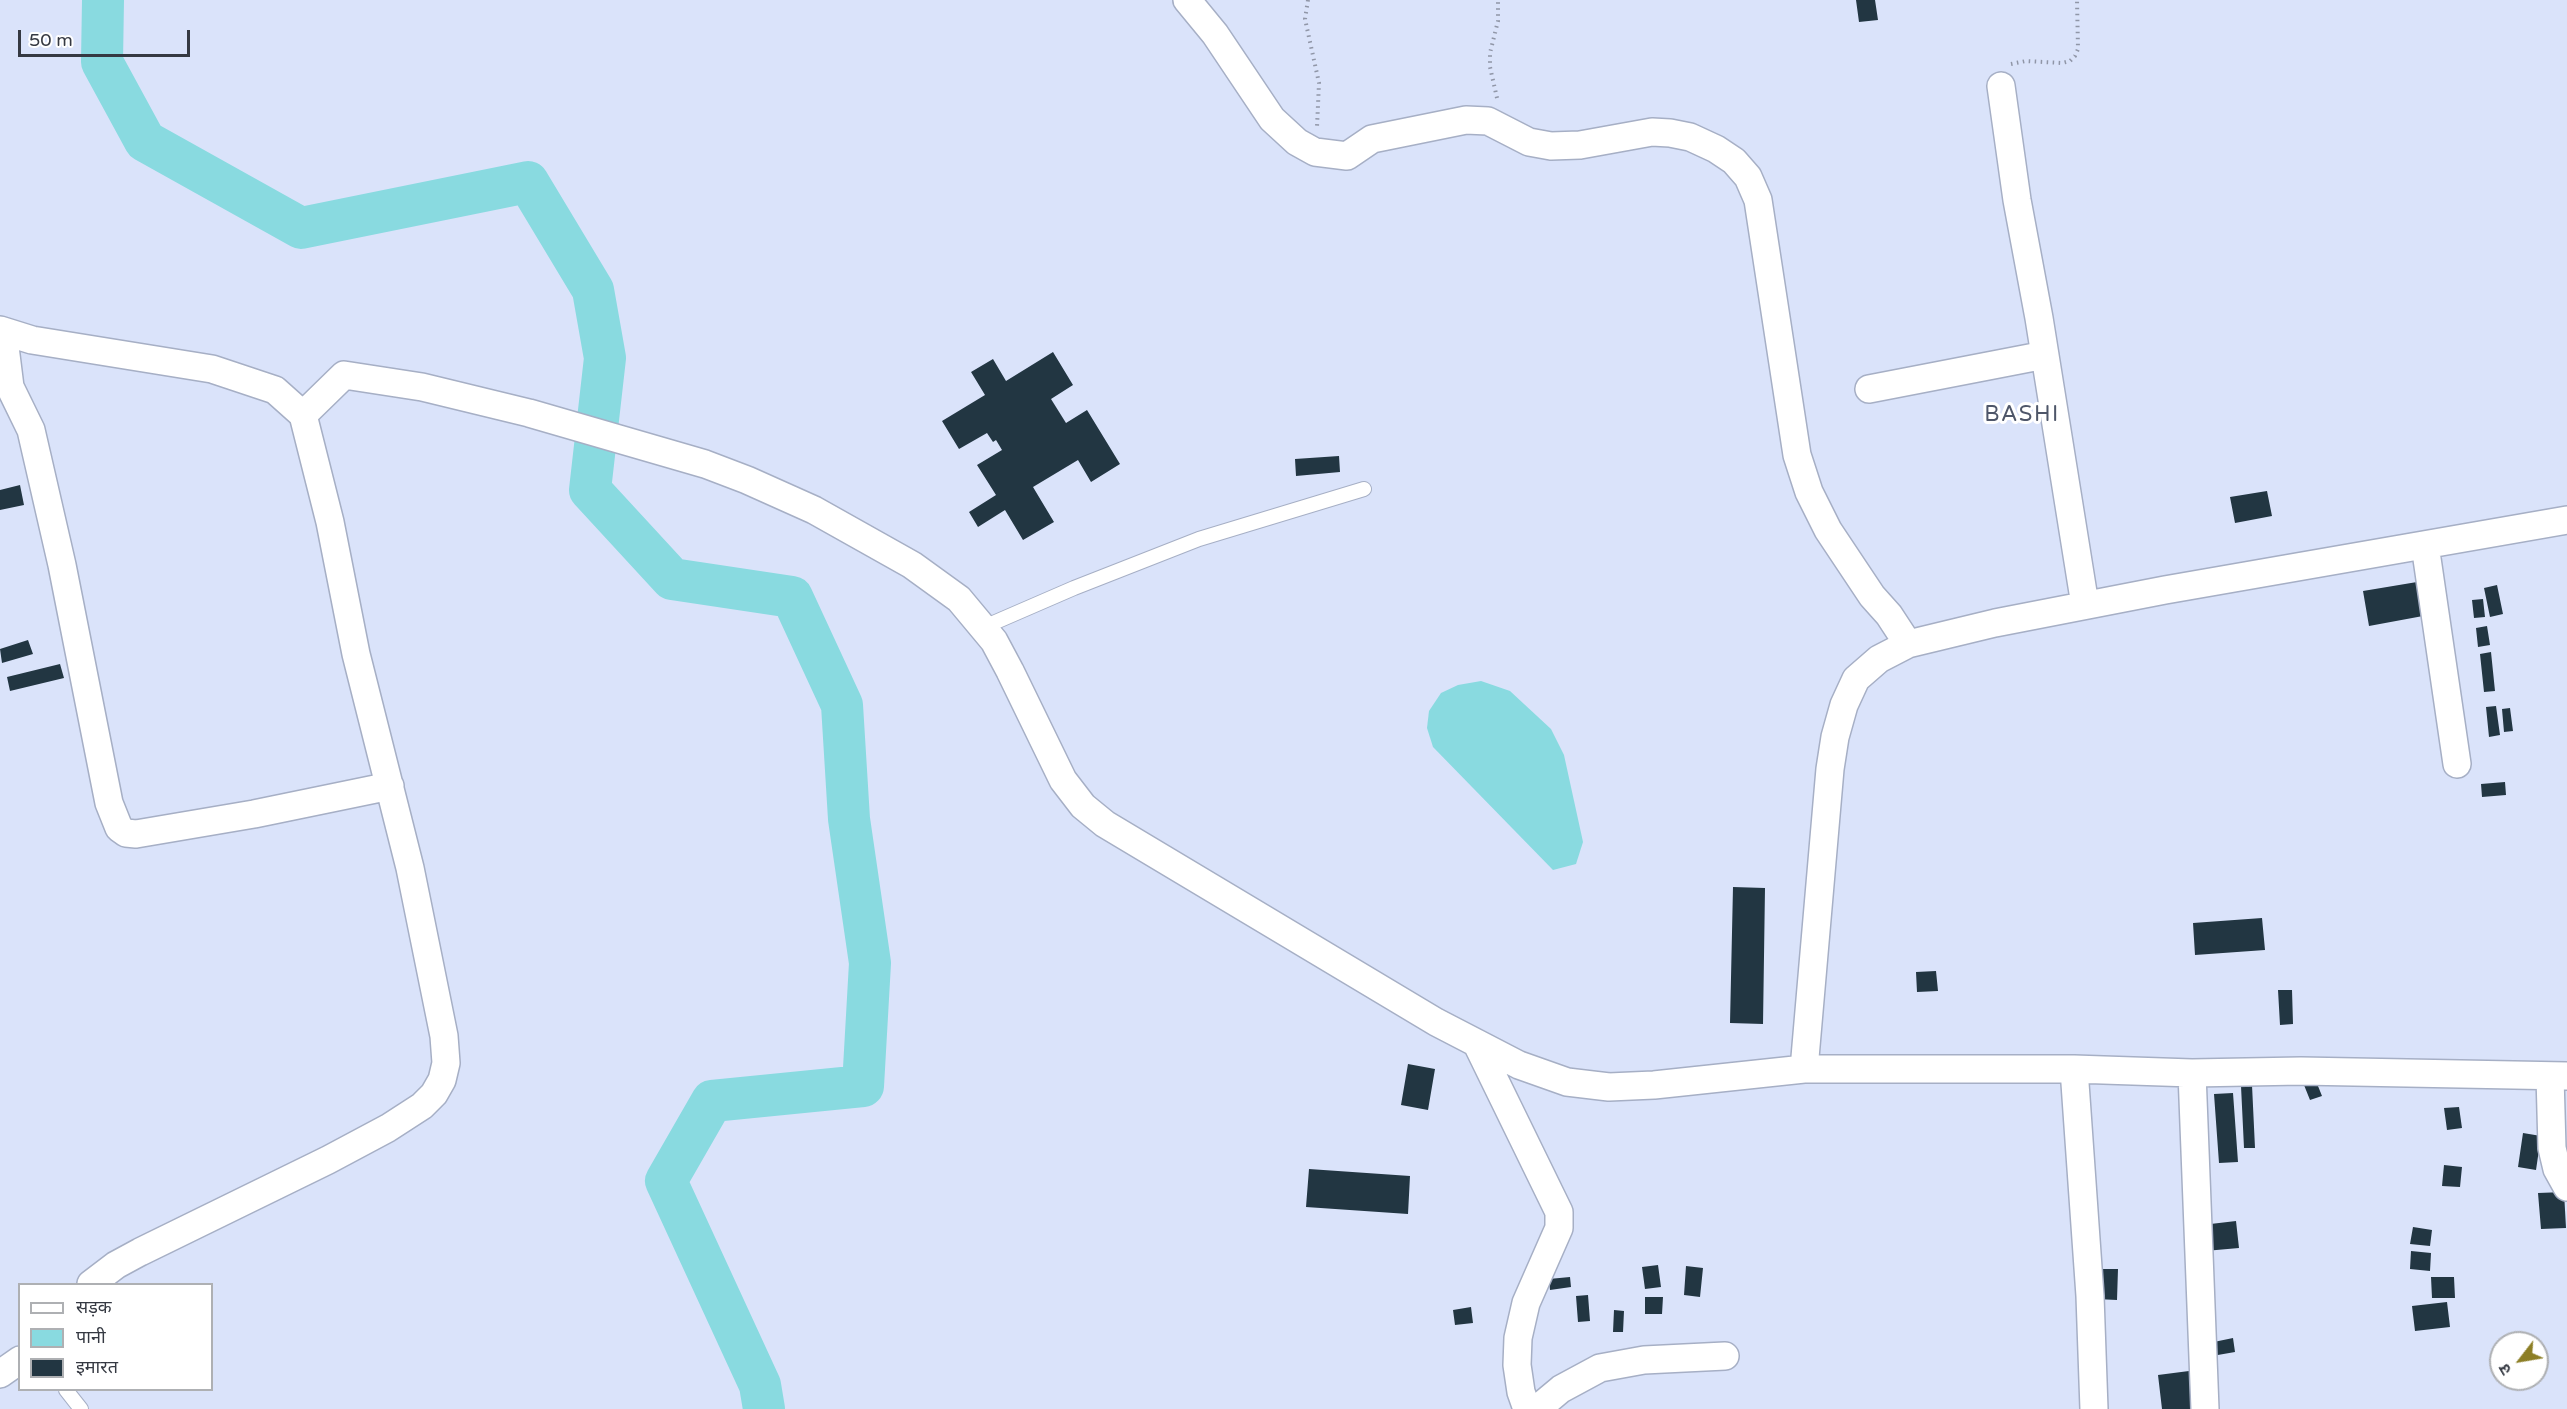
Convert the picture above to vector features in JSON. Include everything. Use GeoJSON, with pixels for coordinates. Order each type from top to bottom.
{"type":"FeatureCollection","features":[{"type":"Feature","properties":{"kind":"street"},"geometry":{"type":"LineString","coordinates":[[1187,0],[1221,43],[1272,119],[1297,142],[1315,152],[1347,156],[1372,139],[1466,120],[1488,122],[1508,129],[1529,142],[1551,146],[1580,145],[1652,132],[1670,133],[1690,137],[1716,149],[1734,161],[1748,177],[1758,200],[1797,455],[1809,492],[1833,539],[1908,644]]}},
{"type":"Feature","properties":{"kind":"street"},"geometry":{"type":"LineString","coordinates":[[2001,86],[2017,200],[2045,355],[2085,605]]}},
{"type":"Feature","properties":{"kind":"street"},"geometry":{"type":"LineString","coordinates":[[92,1283],[116,1265],[140,1252],[328,1160],[422,1106],[434,1094],[442,1080],[446,1063],[444,1036],[410,868],[390,786],[356,654],[330,522],[303,415],[275,390],[212,369],[64,346],[1,330],[10,387],[31,429],[62,565],[109,803],[119,828],[126,833],[136,834],[254,814],[390,786]]}},
{"type":"Feature","properties":{"kind":"street"},"geometry":{"type":"LineString","coordinates":[[1869,389],[2045,355]]}},
{"type":"Feature","properties":{"kind":"street"},"geometry":{"type":"LineString","coordinates":[[303,415],[344,375],[422,387],[529,413],[667,453],[747,480],[814,510],[937,581],[959,599],[984,627],[1011,671],[1050,757],[1063,780],[1083,806],[1105,824],[1336,963],[1478,1044],[1520,1065],[1567,1082],[1609,1087],[1695,1082],[1804,1069],[2074,1069],[2192,1073],[2301,1071],[2559,1076],[2552,1148],[2557,1169],[2567,1187]]}},
{"type":"Feature","properties":{"kind":"street"},"geometry":{"type":"LineString","coordinates":[[1804,1069],[1830,769],[1835,737],[1844,705],[1856,679],[1879,659],[1908,644],[1995,623],[2567,520]]}},
{"type":"Feature","properties":{"kind":"street"},"geometry":{"type":"LineString","coordinates":[[2425,545],[2457,764]]}},
{"type":"Feature","properties":{"kind":"street"},"geometry":{"type":"LineString","coordinates":[[1478,1044],[1559,1212],[1559,1228],[1526,1303],[1518,1338],[1517,1365],[1521,1392],[1527,1409]]}},
{"type":"Feature","properties":{"kind":"street"},"geometry":{"type":"LineString","coordinates":[[2074,1069],[2090,1296],[2094,1409]]}},
{"type":"Feature","properties":{"kind":"street"},"geometry":{"type":"LineString","coordinates":[[2192,1073],[2205,1409]]}},
{"type":"Feature","properties":{"kind":"street"},"geometry":{"type":"LineString","coordinates":[[1537,1409],[1578,1378],[1600,1368],[1644,1360],[1725,1356]]}},
{"type":"Feature","properties":{"kind":"street"},"geometry":{"type":"LineString","coordinates":[[0,1374],[18,1361]]}},
{"type":"Feature","properties":{"kind":"lane"},"geometry":{"type":"LineString","coordinates":[[984,627],[1074,588],[1199,539],[1364,489]]}},
{"type":"Feature","properties":{"kind":"lane"},"geometry":{"type":"LineString","coordinates":[[68,1391],[81,1409]]}},
{"type":"Feature","properties":{"kind":"path"},"geometry":{"type":"LineString","coordinates":[[1308,0],[1305,19],[1319,83],[1315,152]]}},
{"type":"Feature","properties":{"kind":"path"},"geometry":{"type":"LineString","coordinates":[[1498,0],[1498,21],[1490,53],[1490,68],[1508,129]]}},
{"type":"Feature","properties":{"kind":"path"},"geometry":{"type":"LineString","coordinates":[[2001,86],[2007,67],[2014,63],[2062,63],[2070,61],[2075,56],[2078,49],[2077,0]]}},
{"type":"Feature","properties":{"kind":"water"},"geometry":{"type":"Polygon","coordinates":[[[1481,681],[1510,691],[1551,729],[1564,755],[1583,842],[1576,864],[1553,870],[1433,747],[1427,728],[1429,711],[1441,693],[1458,685],[1481,681]]]}},
{"type":"Feature","properties":{"kind":"building"},"geometry":{"type":"Polygon","coordinates":[[[1856,0],[1875,0],[1878,20],[1859,22],[1856,0]]]}},
{"type":"Feature","properties":{"kind":"building"},"geometry":{"type":"Polygon","coordinates":[[[1053,352],[1073,385],[1051,399],[1066,423],[1087,410],[1120,464],[1091,482],[1078,460],[1033,487],[1054,522],[1023,540],[1005,510],[978,527],[969,512],[996,495],[977,465],[1002,450],[996,440],[993,442],[987,433],[959,449],[942,421],[985,395],[971,372],[993,359],[1006,381],[1053,352]]]}},
{"type":"Feature","properties":{"kind":"building"},"geometry":{"type":"Polygon","coordinates":[[[1339,456],[1340,472],[1296,476],[1295,459],[1339,456]]]}},
{"type":"Feature","properties":{"kind":"building"},"geometry":{"type":"Polygon","coordinates":[[[20,485],[24,505],[0,510],[0,490],[20,485]]]}},
{"type":"Feature","properties":{"kind":"building"},"geometry":{"type":"Polygon","coordinates":[[[2267,491],[2272,516],[2235,523],[2230,497],[2267,491]]]}},
{"type":"Feature","properties":{"kind":"building"},"geometry":{"type":"Polygon","coordinates":[[[2417,582],[2423,616],[2369,626],[2363,591],[2417,582]]]}},
{"type":"Feature","properties":{"kind":"building"},"geometry":{"type":"Polygon","coordinates":[[[2497,585],[2503,614],[2490,617],[2484,588],[2497,585]]]}},
{"type":"Feature","properties":{"kind":"building"},"geometry":{"type":"Polygon","coordinates":[[[2483,599],[2485,617],[2474,618],[2472,600],[2483,599]]]}},
{"type":"Feature","properties":{"kind":"building"},"geometry":{"type":"Polygon","coordinates":[[[2487,626],[2490,645],[2478,647],[2476,628],[2487,626]]]}},
{"type":"Feature","properties":{"kind":"building"},"geometry":{"type":"Polygon","coordinates":[[[28,640],[33,654],[2,663],[0,649],[28,640]]]}},
{"type":"Feature","properties":{"kind":"building"},"geometry":{"type":"Polygon","coordinates":[[[2491,652],[2495,691],[2484,692],[2480,654],[2491,652]]]}},
{"type":"Feature","properties":{"kind":"building"},"geometry":{"type":"Polygon","coordinates":[[[60,664],[64,678],[10,691],[7,677],[60,664]]]}},
{"type":"Feature","properties":{"kind":"building"},"geometry":{"type":"Polygon","coordinates":[[[2496,706],[2500,735],[2489,737],[2486,707],[2496,706]]]}},
{"type":"Feature","properties":{"kind":"building"},"geometry":{"type":"Polygon","coordinates":[[[2510,708],[2513,731],[2504,732],[2502,709],[2510,708]]]}},
{"type":"Feature","properties":{"kind":"building"},"geometry":{"type":"Polygon","coordinates":[[[2505,782],[2506,795],[2482,797],[2481,784],[2505,782]]]}},
{"type":"Feature","properties":{"kind":"building"},"geometry":{"type":"Polygon","coordinates":[[[1733,887],[1765,888],[1763,1024],[1730,1023],[1733,887]]]}},
{"type":"Feature","properties":{"kind":"building"},"geometry":{"type":"Polygon","coordinates":[[[2262,918],[2265,950],[2195,955],[2193,923],[2262,918]]]}},
{"type":"Feature","properties":{"kind":"building"},"geometry":{"type":"Polygon","coordinates":[[[1936,971],[1938,991],[1917,992],[1916,972],[1936,971]]]}},
{"type":"Feature","properties":{"kind":"building"},"geometry":{"type":"Polygon","coordinates":[[[2278,990],[2292,990],[2293,1024],[2280,1025],[2278,990]]]}},
{"type":"Feature","properties":{"kind":"building"},"geometry":{"type":"Polygon","coordinates":[[[1408,1064],[1435,1069],[1428,1110],[1401,1105],[1408,1064]]]}},
{"type":"Feature","properties":{"kind":"building"},"geometry":{"type":"Polygon","coordinates":[[[2316,1081],[2322,1096],[2310,1100],[2304,1085],[2316,1081]]]}},
{"type":"Feature","properties":{"kind":"building"},"geometry":{"type":"Polygon","coordinates":[[[2252,1085],[2255,1148],[2244,1148],[2241,1086],[2252,1085]]]}},
{"type":"Feature","properties":{"kind":"building"},"geometry":{"type":"Polygon","coordinates":[[[2233,1093],[2238,1162],[2219,1163],[2214,1094],[2233,1093]]]}},
{"type":"Feature","properties":{"kind":"building"},"geometry":{"type":"Polygon","coordinates":[[[2459,1107],[2462,1128],[2447,1130],[2444,1108],[2459,1107]]]}},
{"type":"Feature","properties":{"kind":"building"},"geometry":{"type":"Polygon","coordinates":[[[2523,1133],[2541,1136],[2536,1170],[2518,1167],[2523,1133]]]}},
{"type":"Feature","properties":{"kind":"building"},"geometry":{"type":"Polygon","coordinates":[[[2444,1165],[2462,1167],[2460,1187],[2442,1186],[2444,1165]]]}},
{"type":"Feature","properties":{"kind":"building"},"geometry":{"type":"Polygon","coordinates":[[[1309,1169],[1410,1176],[1408,1214],[1306,1207],[1309,1169]]]}},
{"type":"Feature","properties":{"kind":"building"},"geometry":{"type":"Polygon","coordinates":[[[2564,1192],[2566,1228],[2541,1229],[2538,1193],[2564,1192]]]}},
{"type":"Feature","properties":{"kind":"building"},"geometry":{"type":"Polygon","coordinates":[[[2236,1221],[2239,1248],[2205,1251],[2202,1225],[2236,1221]]]}},
{"type":"Feature","properties":{"kind":"building"},"geometry":{"type":"Polygon","coordinates":[[[2413,1227],[2432,1230],[2430,1246],[2410,1244],[2413,1227]]]}},
{"type":"Feature","properties":{"kind":"building"},"geometry":{"type":"Polygon","coordinates":[[[2411,1251],[2431,1253],[2430,1271],[2410,1269],[2411,1251]]]}},
{"type":"Feature","properties":{"kind":"building"},"geometry":{"type":"Polygon","coordinates":[[[1658,1265],[1661,1287],[1645,1289],[1642,1267],[1658,1265]]]}},
{"type":"Feature","properties":{"kind":"building"},"geometry":{"type":"Polygon","coordinates":[[[1686,1266],[1703,1268],[1700,1297],[1684,1295],[1686,1266]]]}},
{"type":"Feature","properties":{"kind":"building"},"geometry":{"type":"Polygon","coordinates":[[[2096,1269],[2118,1269],[2117,1300],[2096,1299],[2096,1269]]]}},
{"type":"Feature","properties":{"kind":"building"},"geometry":{"type":"Polygon","coordinates":[[[1570,1277],[1571,1287],[1550,1290],[1549,1279],[1570,1277]]]}},
{"type":"Feature","properties":{"kind":"building"},"geometry":{"type":"Polygon","coordinates":[[[2431,1277],[2454,1277],[2455,1298],[2432,1298],[2431,1277]]]}},
{"type":"Feature","properties":{"kind":"building"},"geometry":{"type":"Polygon","coordinates":[[[1588,1295],[1590,1321],[1578,1322],[1576,1296],[1588,1295]]]}},
{"type":"Feature","properties":{"kind":"building"},"geometry":{"type":"Polygon","coordinates":[[[1645,1297],[1663,1297],[1662,1314],[1645,1314],[1645,1297]]]}},
{"type":"Feature","properties":{"kind":"building"},"geometry":{"type":"Polygon","coordinates":[[[2447,1302],[2450,1327],[2415,1331],[2412,1306],[2447,1302]]]}},
{"type":"Feature","properties":{"kind":"building"},"geometry":{"type":"Polygon","coordinates":[[[1471,1307],[1473,1323],[1455,1325],[1453,1310],[1471,1307]]]}},
{"type":"Feature","properties":{"kind":"building"},"geometry":{"type":"Polygon","coordinates":[[[1614,1310],[1624,1311],[1623,1332],[1613,1332],[1614,1310]]]}},
{"type":"Feature","properties":{"kind":"building"},"geometry":{"type":"Polygon","coordinates":[[[2233,1338],[2235,1352],[2212,1356],[2209,1343],[2233,1338]]]}},
{"type":"Feature","properties":{"kind":"building"},"geometry":{"type":"Polygon","coordinates":[[[2189,1371],[2194,1409],[2162,1409],[2158,1375],[2189,1371]]]}},
{"type":"Feature","properties":{"kind":"waterway"},"geometry":{"type":"LineString","coordinates":[[103,0],[102,62],[145,141],[301,228],[528,182],[593,290],[605,358],[590,490],[672,579],[792,597],[842,705],[849,819],[870,963],[863,1086],[712,1101],[666,1181],[760,1385],[764,1409]]}},
{"type":"Feature","properties":{"kind":"district","name":"BASHI"},"geometry":{"type":"Point","coordinates":[2022,415]}}]}
